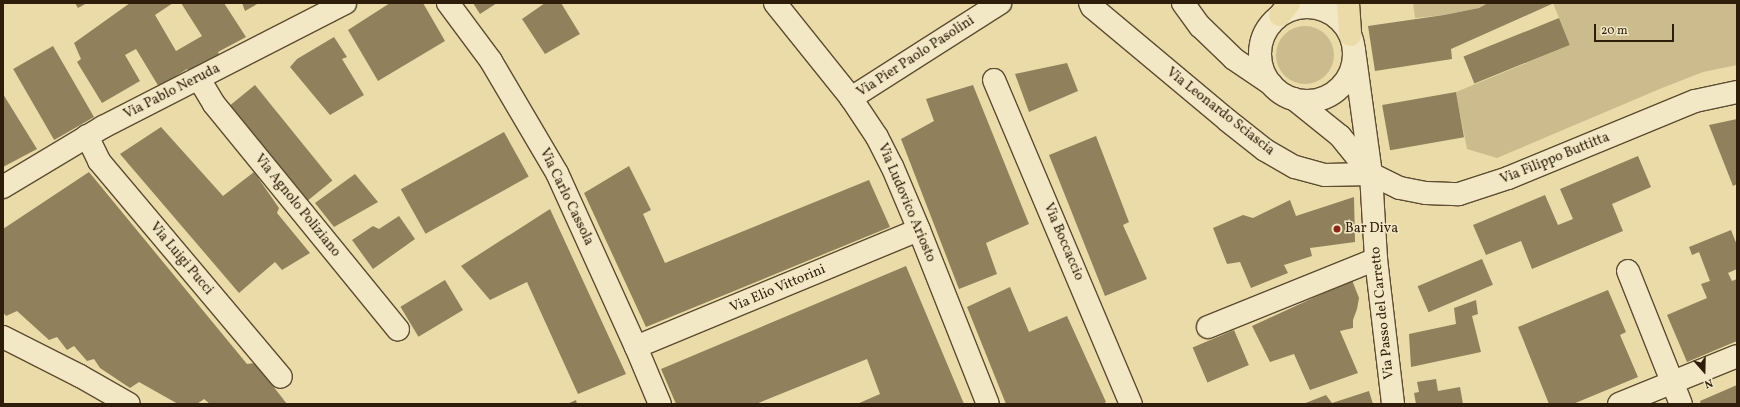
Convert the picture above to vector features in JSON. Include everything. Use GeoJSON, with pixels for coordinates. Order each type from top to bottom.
{"type":"FeatureCollection","features":[{"type":"Feature","properties":{"kind":"highway"},"geometry":{"type":"LineString","coordinates":[[1348,3],[1352,42]]}},
{"type":"Feature","properties":{"kind":"street","name":"Via Pablo Neruda"},"geometry":{"type":"LineString","coordinates":[[3,187],[87,136],[345,3]]}},
{"type":"Feature","properties":{"kind":"street","name":"Via Carlo Cassola"},"geometry":{"type":"LineString","coordinates":[[448,3],[491,61],[557,173],[636,347],[660,404]]}},
{"type":"Feature","properties":{"kind":"street","name":"Via Ludovico Ariosto"},"geometry":{"type":"LineString","coordinates":[[775,3],[852,98],[877,137],[892,166],[919,230],[988,404]]}},
{"type":"Feature","properties":{"kind":"street","name":"Via Pier Paolo Pasolini"},"geometry":{"type":"LineString","coordinates":[[852,98],[1000,3]]}},
{"type":"Feature","properties":{"kind":"street","name":"Via Leonardo Sciascia"},"geometry":{"type":"LineString","coordinates":[[1090,3],[1092,7],[1265,150],[1295,167],[1325,175],[1371,174]]}},
{"type":"Feature","properties":{"kind":"street"},"geometry":{"type":"LineString","coordinates":[[1183,3],[1200,26],[1234,59],[1271,84],[1281,93],[1294,99],[1340,136],[1371,174]]}},
{"type":"Feature","properties":{"kind":"street"},"geometry":{"type":"LineString","coordinates":[[1271,84],[1264,73],[1260,57],[1261,41],[1268,26],[1294,7],[1324,10],[1334,15],[1343,24],[1352,42],[1352,65],[1346,79],[1336,90],[1323,97],[1309,100],[1294,99]]}},
{"type":"Feature","properties":{"kind":"street","name":"Via Passo del Carretto"},"geometry":{"type":"LineString","coordinates":[[1352,42],[1371,174],[1376,259],[1393,404]]}},
{"type":"Feature","properties":{"kind":"street","name":"Via Agnolo Poliziano"},"geometry":{"type":"LineString","coordinates":[[199,79],[214,104],[398,330]]}},
{"type":"Feature","properties":{"kind":"street","name":"Via Boccaccio"},"geometry":{"type":"LineString","coordinates":[[994,80],[1131,404]]}},
{"type":"Feature","properties":{"kind":"street","name":"Via Filippo Buttitta"},"geometry":{"type":"LineString","coordinates":[[1371,174],[1400,188],[1426,193],[1459,194],[1508,178],[1695,101],[1737,92]]}},
{"type":"Feature","properties":{"kind":"street","name":"Via Luigi Pucci"},"geometry":{"type":"LineString","coordinates":[[87,136],[99,161],[281,377]]}},
{"type":"Feature","properties":{"kind":"street","name":"Via Elio Vittorini"},"geometry":{"type":"LineString","coordinates":[[636,347],[919,230]]}},
{"type":"Feature","properties":{"kind":"street"},"geometry":{"type":"LineString","coordinates":[[1208,327],[1376,259]]}},
{"type":"Feature","properties":{"kind":"street"},"geometry":{"type":"LineString","coordinates":[[1628,271],[1681,404]]}},
{"type":"Feature","properties":{"kind":"street"},"geometry":{"type":"LineString","coordinates":[[3,337],[80,376],[129,404]]}},
{"type":"Feature","properties":{"kind":"street"},"geometry":{"type":"LineString","coordinates":[[1619,404],[1737,356]]}},
{"type":"Feature","properties":{"kind":"shaded area"},"geometry":{"type":"Polygon","coordinates":[[[1413,3],[1488,3],[1479,8],[1444,15],[1415,18],[1413,3]]]}},
{"type":"Feature","properties":{"kind":"shaded area"},"geometry":{"type":"Polygon","coordinates":[[[1553,3],[1737,3],[1737,65],[1703,72],[1497,158],[1467,149],[1456,92],[1570,45],[1553,3]]]}},
{"type":"Feature","properties":{"kind":"shaded area"},"geometry":{"type":"Polygon","coordinates":[[[1305,26],[1321,31],[1329,39],[1334,55],[1329,71],[1321,79],[1305,84],[1289,79],[1281,71],[1276,55],[1281,39],[1289,31],[1305,26]]]}},
{"type":"Feature","properties":{"kind":"building"},"geometry":{"type":"Polygon","coordinates":[[[75,3],[87,3],[78,8],[75,3]]]}},
{"type":"Feature","properties":{"kind":"building"},"geometry":{"type":"Polygon","coordinates":[[[130,3],[173,3],[155,15],[176,51],[202,36],[181,3],[224,3],[246,37],[218,52],[220,57],[191,73],[187,69],[159,87],[136,49],[125,55],[140,81],[102,103],[77,62],[81,59],[74,43],[130,3]]]}},
{"type":"Feature","properties":{"kind":"building"},"geometry":{"type":"Polygon","coordinates":[[[242,3],[259,3],[245,11],[242,3]]]}},
{"type":"Feature","properties":{"kind":"building"},"geometry":{"type":"Polygon","coordinates":[[[390,3],[423,3],[445,41],[378,81],[348,30],[390,3]]]}},
{"type":"Feature","properties":{"kind":"building"},"geometry":{"type":"Polygon","coordinates":[[[473,3],[497,3],[480,14],[473,3]]]}},
{"type":"Feature","properties":{"kind":"building"},"geometry":{"type":"Polygon","coordinates":[[[545,3],[561,3],[580,34],[545,54],[522,19],[545,3]]]}},
{"type":"Feature","properties":{"kind":"building"},"geometry":{"type":"Polygon","coordinates":[[[1488,3],[1554,3],[1451,49],[1452,59],[1375,71],[1368,26],[1444,15],[1479,8],[1488,3]]]}},
{"type":"Feature","properties":{"kind":"building"},"geometry":{"type":"Polygon","coordinates":[[[1559,18],[1570,45],[1474,83],[1464,57],[1559,18]]]}},
{"type":"Feature","properties":{"kind":"building"},"geometry":{"type":"Polygon","coordinates":[[[334,37],[347,57],[342,59],[364,95],[330,115],[290,67],[297,59],[334,37]]]}},
{"type":"Feature","properties":{"kind":"building"},"geometry":{"type":"Polygon","coordinates":[[[53,46],[94,117],[54,140],[13,69],[53,46]]]}},
{"type":"Feature","properties":{"kind":"building"},"geometry":{"type":"Polygon","coordinates":[[[1067,63],[1078,91],[1029,112],[1015,74],[1067,63]]]}},
{"type":"Feature","properties":{"kind":"building"},"geometry":{"type":"Polygon","coordinates":[[[255,85],[332,181],[308,201],[230,105],[255,85]]]}},
{"type":"Feature","properties":{"kind":"building"},"geometry":{"type":"Polygon","coordinates":[[[973,85],[1029,224],[986,243],[997,274],[959,289],[901,139],[934,121],[926,99],[973,85]]]}},
{"type":"Feature","properties":{"kind":"building"},"geometry":{"type":"Polygon","coordinates":[[[1456,92],[1464,137],[1390,150],[1382,105],[1456,92]]]}},
{"type":"Feature","properties":{"kind":"building"},"geometry":{"type":"Polygon","coordinates":[[[3,94],[37,149],[3,167],[3,94]]]}},
{"type":"Feature","properties":{"kind":"building"},"geometry":{"type":"Polygon","coordinates":[[[1737,119],[1737,184],[1733,186],[1709,125],[1737,119]]]}},
{"type":"Feature","properties":{"kind":"building"},"geometry":{"type":"Polygon","coordinates":[[[161,127],[223,196],[254,172],[279,208],[277,213],[310,253],[282,270],[275,262],[239,293],[120,154],[161,127]]]}},
{"type":"Feature","properties":{"kind":"building"},"geometry":{"type":"Polygon","coordinates":[[[504,132],[529,177],[426,234],[401,189],[504,132]]]}},
{"type":"Feature","properties":{"kind":"building"},"geometry":{"type":"Polygon","coordinates":[[[1096,136],[1129,222],[1123,225],[1147,279],[1105,296],[1049,155],[1096,136]]]}},
{"type":"Feature","properties":{"kind":"building"},"geometry":{"type":"Polygon","coordinates":[[[1638,156],[1651,187],[1612,204],[1623,231],[1532,269],[1521,241],[1486,255],[1473,225],[1545,195],[1558,225],[1573,219],[1560,189],[1638,156]]]}},
{"type":"Feature","properties":{"kind":"building"},"geometry":{"type":"Polygon","coordinates":[[[629,166],[651,210],[643,214],[665,263],[869,180],[890,227],[646,327],[584,193],[629,166]]]}},
{"type":"Feature","properties":{"kind":"building"},"geometry":{"type":"Polygon","coordinates":[[[89,172],[247,364],[255,363],[287,404],[210,404],[204,399],[197,404],[178,404],[139,382],[130,388],[100,368],[94,359],[87,361],[74,346],[67,350],[57,337],[49,340],[17,311],[6,316],[3,312],[3,229],[89,172]]]}},
{"type":"Feature","properties":{"kind":"building"},"geometry":{"type":"Polygon","coordinates":[[[355,174],[378,202],[334,227],[315,203],[355,174]]]}},
{"type":"Feature","properties":{"kind":"building"},"geometry":{"type":"Polygon","coordinates":[[[1354,197],[1355,242],[1310,248],[1312,256],[1284,265],[1288,273],[1251,288],[1240,262],[1227,264],[1213,228],[1243,215],[1253,218],[1290,200],[1296,216],[1354,197]]]}},
{"type":"Feature","properties":{"kind":"building"},"geometry":{"type":"Polygon","coordinates":[[[550,209],[626,374],[578,394],[527,282],[490,300],[461,266],[550,209]]]}},
{"type":"Feature","properties":{"kind":"building"},"geometry":{"type":"Polygon","coordinates":[[[399,216],[415,239],[373,269],[352,240],[373,226],[379,229],[399,216]]]}},
{"type":"Feature","properties":{"kind":"building"},"geometry":{"type":"Polygon","coordinates":[[[1731,230],[1737,245],[1737,269],[1728,273],[1732,281],[1737,279],[1737,341],[1687,362],[1667,315],[1707,298],[1701,284],[1710,281],[1699,252],[1692,255],[1689,247],[1731,230]]]}},
{"type":"Feature","properties":{"kind":"building"},"geometry":{"type":"Polygon","coordinates":[[[1482,259],[1493,285],[1429,312],[1418,286],[1482,259]]]}},
{"type":"Feature","properties":{"kind":"building"},"geometry":{"type":"Polygon","coordinates":[[[906,266],[964,404],[857,404],[880,394],[867,359],[756,404],[676,404],[661,369],[906,266]]]}},
{"type":"Feature","properties":{"kind":"building"},"geometry":{"type":"Polygon","coordinates":[[[445,280],[463,310],[418,337],[400,307],[445,280]]]}},
{"type":"Feature","properties":{"kind":"building"},"geometry":{"type":"Polygon","coordinates":[[[1352,280],[1359,298],[1353,320],[1353,328],[1340,331],[1358,373],[1310,390],[1294,354],[1270,362],[1252,326],[1352,280]]]}},
{"type":"Feature","properties":{"kind":"building"},"geometry":{"type":"Polygon","coordinates":[[[1010,287],[1029,332],[1067,316],[1106,402],[1103,404],[1006,404],[967,307],[1010,287]]]}},
{"type":"Feature","properties":{"kind":"building"},"geometry":{"type":"Polygon","coordinates":[[[1608,290],[1626,332],[1620,335],[1638,377],[1573,404],[1549,404],[1518,327],[1608,290]]]}},
{"type":"Feature","properties":{"kind":"building"},"geometry":{"type":"Polygon","coordinates":[[[1476,300],[1478,314],[1472,316],[1481,352],[1411,367],[1409,334],[1456,324],[1454,308],[1476,300]]]}},
{"type":"Feature","properties":{"kind":"building"},"geometry":{"type":"Polygon","coordinates":[[[1234,330],[1249,365],[1207,383],[1193,348],[1234,330]]]}},
{"type":"Feature","properties":{"kind":"building"},"geometry":{"type":"Polygon","coordinates":[[[1436,379],[1438,391],[1460,387],[1463,404],[1416,404],[1414,393],[1419,392],[1417,382],[1436,379]]]}},
{"type":"Feature","properties":{"kind":"building"},"geometry":{"type":"Polygon","coordinates":[[[1737,385],[1737,404],[1701,404],[1700,401],[1737,385]]]}},
{"type":"Feature","properties":{"kind":"building"},"geometry":{"type":"Polygon","coordinates":[[[1369,391],[1373,404],[1303,404],[1326,395],[1332,403],[1369,391]]]}},
{"type":"Feature","properties":{"kind":"building"},"geometry":{"type":"Polygon","coordinates":[[[576,400],[577,404],[567,404],[576,400]]]}},
{"type":"Feature","properties":{"kind":"place","name":"Bar Diva"},"geometry":{"type":"Point","coordinates":[1337,229]}}]}
